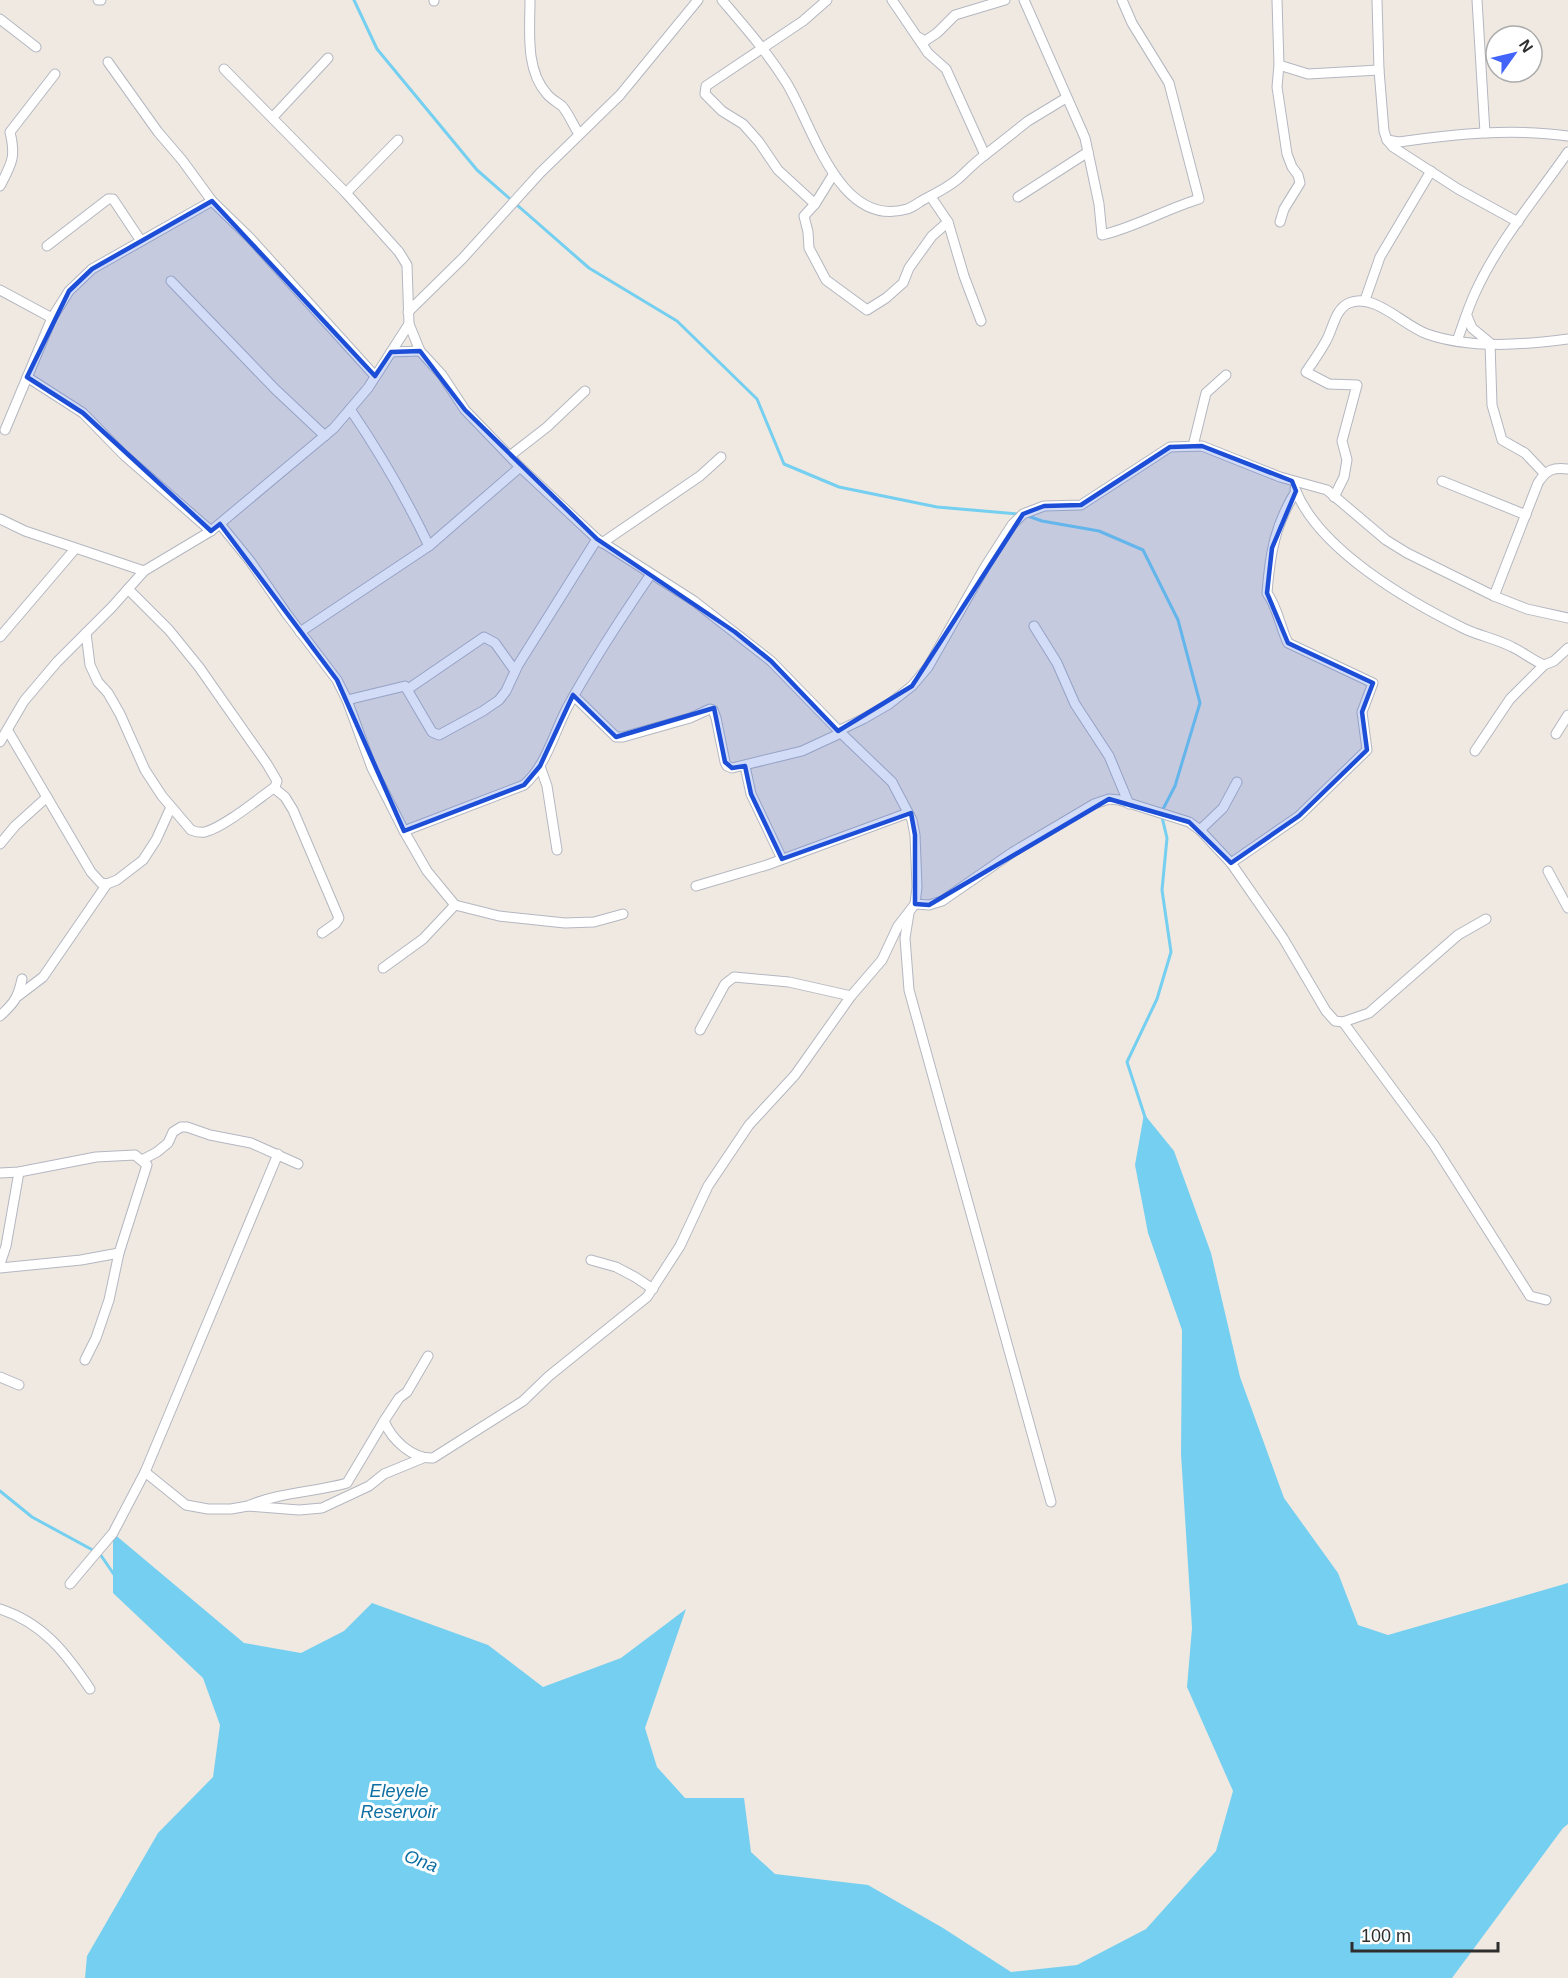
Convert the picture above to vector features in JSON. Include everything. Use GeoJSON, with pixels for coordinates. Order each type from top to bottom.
{"type":"FeatureCollection","features":[{"type":"Feature","properties":{"kind":"street"},"geometry":{"type":"LineString","coordinates":[[530,0],[532,60],[536,74],[547,94],[563,107],[579,134]]}},
{"type":"Feature","properties":{"kind":"street"},"geometry":{"type":"LineString","coordinates":[[408,312],[463,258],[540,173],[620,95],[698,0]]}},
{"type":"Feature","properties":{"kind":"street"},"geometry":{"type":"LineString","coordinates":[[722,0],[763,47],[792,93],[810,127],[818,150],[833,175],[855,197],[877,211],[907,209],[931,197],[958,179],[970,166],[1028,121],[1066,98]]}},
{"type":"Feature","properties":{"kind":"street"},"geometry":{"type":"LineString","coordinates":[[815,204],[778,170],[759,142],[743,124],[722,111],[705,94],[706,86],[803,21],[827,0]]}},
{"type":"Feature","properties":{"kind":"street"},"geometry":{"type":"LineString","coordinates":[[892,0],[928,53],[946,69],[985,155]]}},
{"type":"Feature","properties":{"kind":"street"},"geometry":{"type":"LineString","coordinates":[[916,36],[926,41],[955,15],[1005,0]]}},
{"type":"Feature","properties":{"kind":"street"},"geometry":{"type":"LineString","coordinates":[[1024,0],[1085,138],[1099,204],[1102,235],[1142,223],[1173,207],[1199,199],[1169,82],[1132,23],[1122,0]]}},
{"type":"Feature","properties":{"kind":"street"},"geometry":{"type":"LineString","coordinates":[[1277,0],[1279,65],[1277,87],[1287,154],[1292,167],[1298,174],[1300,183],[1284,209],[1280,222]]}},
{"type":"Feature","properties":{"kind":"street"},"geometry":{"type":"LineString","coordinates":[[1377,0],[1379,70],[1384,131],[1387,140],[1393,147],[1458,189],[1518,222]]}},
{"type":"Feature","properties":{"kind":"street"},"geometry":{"type":"LineString","coordinates":[[1477,0],[1485,134]]}},
{"type":"Feature","properties":{"kind":"street"},"geometry":{"type":"LineString","coordinates":[[0,19],[36,46]]}},
{"type":"Feature","properties":{"kind":"street"},"geometry":{"type":"LineString","coordinates":[[273,117],[328,58]]}},
{"type":"Feature","properties":{"kind":"street"},"geometry":{"type":"LineString","coordinates":[[108,62],[158,132],[212,201],[250,238],[375,376]]}},
{"type":"Feature","properties":{"kind":"street"},"geometry":{"type":"LineString","coordinates":[[1279,65],[1308,74],[1379,70]]}},
{"type":"Feature","properties":{"kind":"street"},"geometry":{"type":"LineString","coordinates":[[224,69],[273,117],[399,252],[407,266],[409,324],[420,351],[442,375],[465,410],[511,455],[520,467],[600,541],[694,601],[771,661],[839,732],[888,778],[912,820],[915,835],[916,887],[905,939],[909,990],[1050,1502]]}},
{"type":"Feature","properties":{"kind":"street"},"geometry":{"type":"LineString","coordinates":[[0,186],[10,168],[15,151],[10,132],[55,74]]}},
{"type":"Feature","properties":{"kind":"street"},"geometry":{"type":"LineString","coordinates":[[1387,140],[1399,142],[1485,134],[1568,136]]}},
{"type":"Feature","properties":{"kind":"street"},"geometry":{"type":"LineString","coordinates":[[346,194],[398,140]]}},
{"type":"Feature","properties":{"kind":"street"},"geometry":{"type":"LineString","coordinates":[[1018,197],[1088,152]]}},
{"type":"Feature","properties":{"kind":"street"},"geometry":{"type":"LineString","coordinates":[[1457,341],[1475,292],[1518,222],[1564,164],[1568,152]]}},
{"type":"Feature","properties":{"kind":"street"},"geometry":{"type":"LineString","coordinates":[[1365,300],[1380,257],[1431,171]]}},
{"type":"Feature","properties":{"kind":"street"},"geometry":{"type":"LineString","coordinates":[[833,175],[815,204],[804,216],[808,232],[808,248],[826,280],[867,310],[886,298],[903,283],[909,268],[932,236],[948,222]]}},
{"type":"Feature","properties":{"kind":"street"},"geometry":{"type":"LineString","coordinates":[[931,197],[948,222],[964,276],[981,321]]}},
{"type":"Feature","properties":{"kind":"street"},"geometry":{"type":"LineString","coordinates":[[47,246],[108,199],[112,199],[141,241]]}},
{"type":"Feature","properties":{"kind":"street"},"geometry":{"type":"LineString","coordinates":[[5,430],[52,318],[69,291],[92,269],[212,201]]}},
{"type":"Feature","properties":{"kind":"street"},"geometry":{"type":"LineString","coordinates":[[171,281],[325,436]]}},
{"type":"Feature","properties":{"kind":"street"},"geometry":{"type":"LineString","coordinates":[[0,290],[52,318]]}},
{"type":"Feature","properties":{"kind":"street"},"geometry":{"type":"LineString","coordinates":[[1335,497],[1344,477],[1347,460],[1342,441],[1357,385],[1329,384],[1306,372],[1326,341],[1342,307],[1350,302],[1365,300],[1425,333],[1457,341],[1490,343],[1545,342],[1568,339]]}},
{"type":"Feature","properties":{"kind":"street"},"geometry":{"type":"LineString","coordinates":[[1467,316],[1472,328],[1490,343],[1492,405],[1502,440],[1525,453],[1544,473]]}},
{"type":"Feature","properties":{"kind":"street"},"geometry":{"type":"LineString","coordinates":[[0,743],[24,701],[57,662],[144,571],[211,531],[325,436],[350,409],[375,376],[409,324]]}},
{"type":"Feature","properties":{"kind":"street"},"geometry":{"type":"LineString","coordinates":[[391,352],[420,351]]}},
{"type":"Feature","properties":{"kind":"street"},"geometry":{"type":"LineString","coordinates":[[1194,446],[1206,393],[1226,375]]}},
{"type":"Feature","properties":{"kind":"street"},"geometry":{"type":"LineString","coordinates":[[27,378],[83,413],[124,455],[211,531]]}},
{"type":"Feature","properties":{"kind":"street"},"geometry":{"type":"LineString","coordinates":[[511,455],[548,427],[585,391]]}},
{"type":"Feature","properties":{"kind":"street"},"geometry":{"type":"LineString","coordinates":[[350,409],[390,470],[429,546]]}},
{"type":"Feature","properties":{"kind":"street"},"geometry":{"type":"LineString","coordinates":[[574,696],[616,737],[633,735],[713,710],[727,766],[732,768],[802,751],[889,704],[917,680],[928,667],[1006,534],[1023,514],[1044,506],[1080,505],[1170,447],[1202,446],[1292,481],[1327,490],[1386,540],[1407,553],[1494,596],[1527,609],[1568,618]]}},
{"type":"Feature","properties":{"kind":"street"},"geometry":{"type":"LineString","coordinates":[[347,700],[402,686],[408,689],[432,732],[439,735],[499,700],[515,671],[600,541],[681,490],[721,457]]}},
{"type":"Feature","properties":{"kind":"street"},"geometry":{"type":"LineString","coordinates":[[300,632],[429,546],[520,467]]}},
{"type":"Feature","properties":{"kind":"street"},"geometry":{"type":"LineString","coordinates":[[1494,596],[1538,483],[1544,473],[1551,468],[1568,468]]}},
{"type":"Feature","properties":{"kind":"street"},"geometry":{"type":"LineString","coordinates":[[1292,481],[1304,509],[1312,519],[1344,552],[1371,573],[1467,630],[1511,646],[1544,665]]}},
{"type":"Feature","properties":{"kind":"street"},"geometry":{"type":"LineString","coordinates":[[1442,482],[1526,515]]}},
{"type":"Feature","properties":{"kind":"street"},"geometry":{"type":"LineString","coordinates":[[1232,863],[1299,816],[1367,750],[1362,712],[1374,683],[1288,643],[1275,604],[1267,593],[1274,540],[1279,522],[1296,491]]}},
{"type":"Feature","properties":{"kind":"street"},"geometry":{"type":"LineString","coordinates":[[0,519],[25,531],[144,571]]}},
{"type":"Feature","properties":{"kind":"street"},"geometry":{"type":"LineString","coordinates":[[220,524],[250,561],[337,680],[347,700],[372,768],[404,831],[427,871],[455,905],[499,916],[565,923],[594,922],[623,914]]}},
{"type":"Feature","properties":{"kind":"street"},"geometry":{"type":"LineString","coordinates":[[0,638],[75,549]]}},
{"type":"Feature","properties":{"kind":"street"},"geometry":{"type":"LineString","coordinates":[[404,831],[524,785],[530,780],[540,766],[574,696],[600,650],[651,574]]}},
{"type":"Feature","properties":{"kind":"street"},"geometry":{"type":"LineString","coordinates":[[86,633],[90,664],[98,682],[108,693],[120,714],[145,770],[171,807],[191,830],[203,832],[247,808],[274,788],[277,781],[267,764],[199,667],[169,630],[128,589]]}},
{"type":"Feature","properties":{"kind":"street"},"geometry":{"type":"LineString","coordinates":[[1034,626],[1058,663],[1075,704],[1109,756],[1129,804]]}},
{"type":"Feature","properties":{"kind":"street"},"geometry":{"type":"LineString","coordinates":[[408,689],[484,637],[495,643],[515,671]]}},
{"type":"Feature","properties":{"kind":"street"},"geometry":{"type":"LineString","coordinates":[[1475,751],[1510,699],[1544,665],[1554,661],[1568,648]]}},
{"type":"Feature","properties":{"kind":"street"},"geometry":{"type":"LineString","coordinates":[[1556,734],[1568,715]]}},
{"type":"Feature","properties":{"kind":"street"},"geometry":{"type":"LineString","coordinates":[[8,731],[91,873],[101,883],[107,884],[117,880],[148,855],[171,807]]}},
{"type":"Feature","properties":{"kind":"street"},"geometry":{"type":"LineString","coordinates":[[0,743],[16,744]]}},
{"type":"Feature","properties":{"kind":"street"},"geometry":{"type":"LineString","coordinates":[[540,766],[547,786],[557,850]]}},
{"type":"Feature","properties":{"kind":"street"},"geometry":{"type":"LineString","coordinates":[[745,766],[751,794],[782,859]]}},
{"type":"Feature","properties":{"kind":"street"},"geometry":{"type":"LineString","coordinates":[[1200,830],[1223,807],[1237,782]]}},
{"type":"Feature","properties":{"kind":"street"},"geometry":{"type":"LineString","coordinates":[[274,788],[285,797],[293,810],[339,918],[322,933]]}},
{"type":"Feature","properties":{"kind":"street"},"geometry":{"type":"LineString","coordinates":[[0,844],[15,826],[47,797]]}},
{"type":"Feature","properties":{"kind":"street"},"geometry":{"type":"LineString","coordinates":[[248,1506],[299,1510],[322,1508],[369,1486],[384,1474],[423,1458],[434,1458],[523,1401],[549,1376],[640,1304],[653,1289],[681,1246],[708,1186],[749,1125],[795,1075],[851,996],[882,960],[898,926],[912,907],[942,901],[1013,852],[1094,804],[1109,799],[1163,813],[1189,822],[1200,830],[1232,863],[1283,938],[1326,1011],[1335,1021],[1343,1022],[1369,1013],[1458,935],[1486,919]]}},
{"type":"Feature","properties":{"kind":"street"},"geometry":{"type":"LineString","coordinates":[[696,886],[782,859],[908,813]]}},
{"type":"Feature","properties":{"kind":"street"},"geometry":{"type":"LineString","coordinates":[[1548,871],[1568,908]]}},
{"type":"Feature","properties":{"kind":"street"},"geometry":{"type":"LineString","coordinates":[[0,1016],[18,996],[42,977],[107,884]]}},
{"type":"Feature","properties":{"kind":"street"},"geometry":{"type":"LineString","coordinates":[[383,968],[423,939],[455,905]]}},
{"type":"Feature","properties":{"kind":"street"},"geometry":{"type":"LineString","coordinates":[[700,1030],[725,984],[734,977],[789,982],[851,996]]}},
{"type":"Feature","properties":{"kind":"street"},"geometry":{"type":"LineString","coordinates":[[18,996],[22,979]]}},
{"type":"Feature","properties":{"kind":"street"},"geometry":{"type":"LineString","coordinates":[[1343,1022],[1434,1145],[1530,1296],[1546,1300]]}},
{"type":"Feature","properties":{"kind":"street"},"geometry":{"type":"LineString","coordinates":[[142,1160],[168,1143],[173,1132],[181,1127],[187,1127],[210,1135],[251,1143],[298,1164]]}},
{"type":"Feature","properties":{"kind":"street"},"geometry":{"type":"LineString","coordinates":[[70,1584],[112,1533],[145,1473],[278,1154]]}},
{"type":"Feature","properties":{"kind":"street"},"geometry":{"type":"LineString","coordinates":[[0,1173],[19,1172],[96,1157],[135,1155],[147,1165],[119,1253],[109,1300],[96,1338],[85,1360]]}},
{"type":"Feature","properties":{"kind":"street"},"geometry":{"type":"LineString","coordinates":[[19,1172],[6,1246],[0,1266],[81,1260],[119,1253]]}},
{"type":"Feature","properties":{"kind":"street"},"geometry":{"type":"LineString","coordinates":[[591,1260],[616,1267],[653,1289]]}},
{"type":"Feature","properties":{"kind":"street"},"geometry":{"type":"LineString","coordinates":[[145,1473],[186,1505],[219,1510],[248,1506],[270,1498],[327,1489],[347,1483],[384,1421],[399,1398],[407,1392],[428,1356]]}},
{"type":"Feature","properties":{"kind":"street"},"geometry":{"type":"LineString","coordinates":[[0,1377],[19,1385]]}},
{"type":"Feature","properties":{"kind":"street"},"geometry":{"type":"LineString","coordinates":[[384,1421],[401,1446],[423,1458]]}},
{"type":"Feature","properties":{"kind":"street"},"geometry":{"type":"LineString","coordinates":[[0,1609],[18,1615],[36,1626],[57,1645],[90,1689]]}},
{"type":"Feature","properties":{"kind":"highlighted area"},"geometry":{"type":"Polygon","coordinates":[[[212,201],[375,376],[391,352],[420,351],[465,410],[597,539],[735,632],[771,661],[838,731],[912,686],[1023,514],[1044,506],[1081,505],[1170,447],[1202,446],[1292,481],[1296,491],[1272,548],[1267,593],[1288,643],[1373,683],[1362,712],[1367,750],[1299,816],[1231,863],[1189,822],[1109,799],[929,905],[915,904],[915,835],[911,813],[782,859],[751,794],[745,766],[732,768],[725,762],[714,708],[616,737],[573,695],[540,766],[524,785],[404,831],[337,680],[220,524],[211,531],[83,413],[27,377],[69,291],[92,269],[212,201]]]}},
{"type":"Feature","properties":{"kind":"water","name":"Eleyele Reservoir"},"geometry":{"type":"Polygon","coordinates":[[[1144,1114],[1174,1151],[1211,1253],[1240,1377],[1284,1498],[1338,1573],[1358,1625],[1388,1635],[1568,1583],[1568,1824],[1452,1978],[85,1978],[87,1956],[158,1833],[213,1777],[220,1725],[203,1678],[113,1593],[113,1533],[244,1643],[301,1653],[344,1631],[372,1603],[488,1645],[543,1687],[621,1658],[686,1609],[645,1728],[657,1767],[685,1798],[744,1798],[751,1852],[775,1874],[868,1885],[943,1928],[1011,1972],[1077,1965],[1146,1929],[1216,1851],[1233,1791],[1187,1687],[1192,1628],[1181,1454],[1182,1330],[1148,1233],[1135,1165],[1144,1114]]]}},
{"type":"Feature","properties":{"kind":"waterway"},"geometry":{"type":"LineString","coordinates":[[354,0],[377,49],[477,170],[589,268],[677,321],[757,399],[784,464],[839,487],[937,507],[1019,514]]}},
{"type":"Feature","properties":{"kind":"waterway"},"geometry":{"type":"LineString","coordinates":[[1025,515],[1042,521],[1099,531],[1143,550],[1178,620],[1200,703],[1175,786],[1161,813],[1167,838],[1162,890],[1171,952],[1157,999],[1127,1062],[1145,1117]]}},
{"type":"Feature","properties":{"kind":"waterway"},"geometry":{"type":"LineString","coordinates":[[0,1491],[32,1517],[100,1554],[115,1576]]}},
{"type":"Feature","properties":{"kind":"water label","name":"Ona"},"geometry":{"type":"Point","coordinates":[421,1861]}}]}
